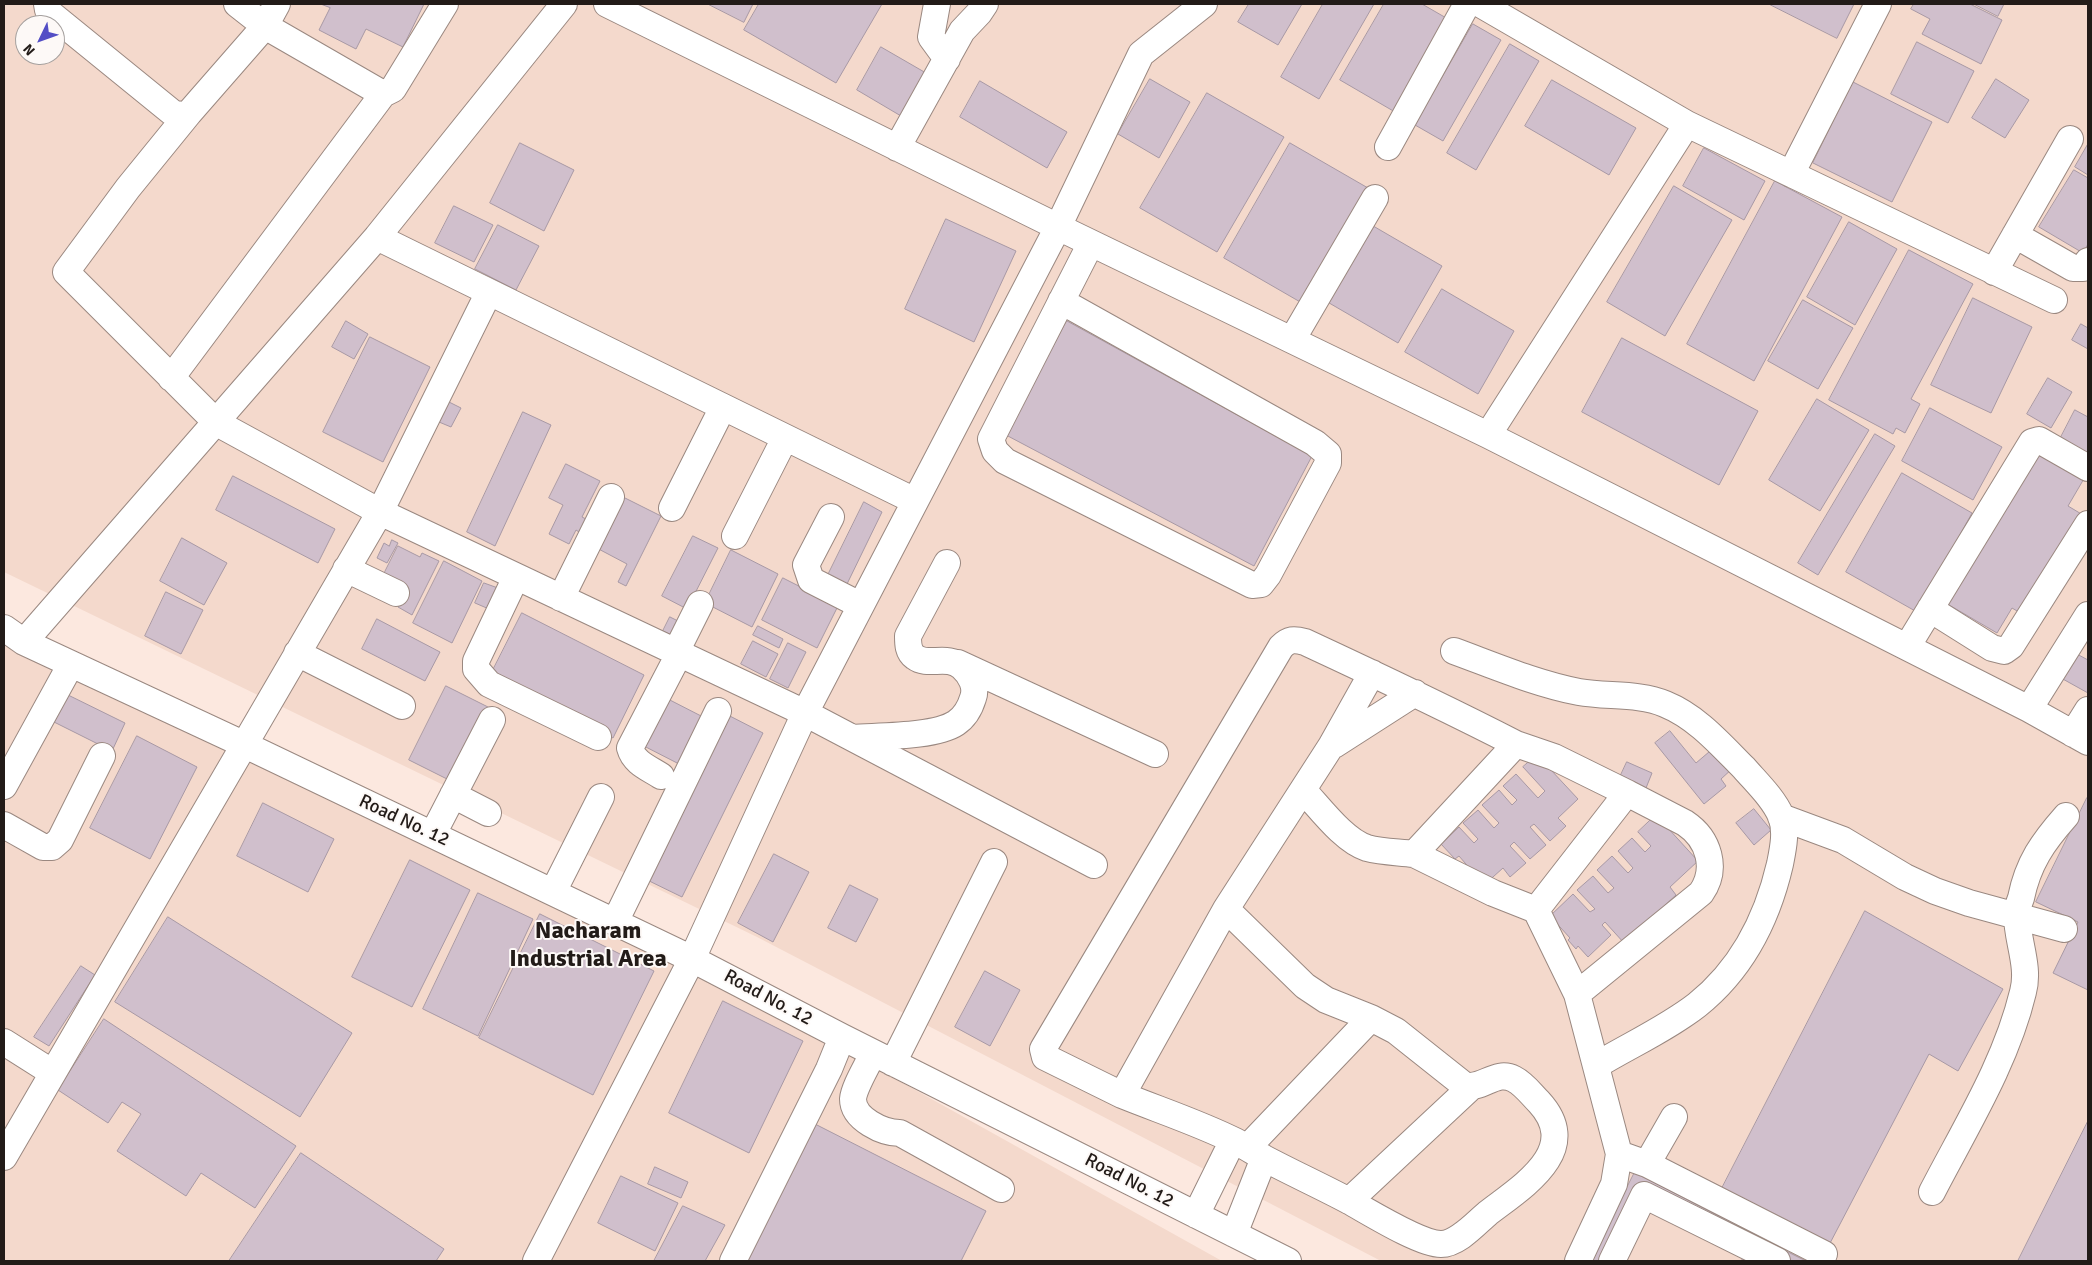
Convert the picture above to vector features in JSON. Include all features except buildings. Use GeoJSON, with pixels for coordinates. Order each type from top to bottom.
{"type":"FeatureCollection","features":[{"type":"Feature","properties":{"kind":"street"},"geometry":{"type":"LineString","coordinates":[[47,4],[51,14],[174,114],[183,115],[189,113]]}},
{"type":"Feature","properties":{"kind":"street"},"geometry":{"type":"LineString","coordinates":[[236,4],[271,15],[383,94]]}},
{"type":"Feature","properties":{"kind":"street"},"geometry":{"type":"LineString","coordinates":[[171,378],[383,94],[393,89],[446,4]]}},
{"type":"Feature","properties":{"kind":"street"},"geometry":{"type":"LineString","coordinates":[[14,635],[217,423],[377,237],[564,4]]}},
{"type":"Feature","properties":{"kind":"street"},"geometry":{"type":"LineString","coordinates":[[607,4],[1058,227],[1488,435],[2029,709],[2081,738],[2088,710]]}},
{"type":"Feature","properties":{"kind":"street"},"geometry":{"type":"LineString","coordinates":[[937,4],[930,38],[947,59]]}},
{"type":"Feature","properties":{"kind":"street"},"geometry":{"type":"LineString","coordinates":[[897,148],[962,31],[985,4]]}},
{"type":"Feature","properties":{"kind":"street"},"geometry":{"type":"LineString","coordinates":[[536,1261],[692,959],[805,713],[1058,227],[1142,54],[1204,4]]}},
{"type":"Feature","properties":{"kind":"street"},"geometry":{"type":"LineString","coordinates":[[1388,146],[1467,4]]}},
{"type":"Feature","properties":{"kind":"street"},"geometry":{"type":"LineString","coordinates":[[1480,4],[1687,124],[2054,300]]}},
{"type":"Feature","properties":{"kind":"street"},"geometry":{"type":"LineString","coordinates":[[1791,174],[1878,4]]}},
{"type":"Feature","properties":{"kind":"street"},"geometry":{"type":"LineString","coordinates":[[271,15],[128,188],[66,272],[217,423],[380,512],[805,713],[1094,865]]}},
{"type":"Feature","properties":{"kind":"street"},"geometry":{"type":"LineString","coordinates":[[1488,435],[1687,124]]}},
{"type":"Feature","properties":{"kind":"street"},"geometry":{"type":"LineString","coordinates":[[1994,272],[2070,140]]}},
{"type":"Feature","properties":{"kind":"street"},"geometry":{"type":"LineString","coordinates":[[1292,340],[1375,198]]}},
{"type":"Feature","properties":{"kind":"street"},"geometry":{"type":"LineString","coordinates":[[2015,235],[2073,268],[2083,268],[2088,261]]}},
{"type":"Feature","properties":{"kind":"street"},"geometry":{"type":"LineString","coordinates":[[377,237],[915,501]]}},
{"type":"Feature","properties":{"kind":"street"},"geometry":{"type":"LineString","coordinates":[[1062,301],[1315,443],[1328,454],[1328,463],[1268,575],[1261,584],[1252,585],[1005,461],[995,451],[990,439],[1091,243]]}},
{"type":"Feature","properties":{"kind":"street"},"geometry":{"type":"LineString","coordinates":[[4,1157],[243,744],[380,512],[489,292]]}},
{"type":"Feature","properties":{"kind":"street"},"geometry":{"type":"LineString","coordinates":[[672,508],[723,407]]}},
{"type":"Feature","properties":{"kind":"street"},"geometry":{"type":"LineString","coordinates":[[735,536],[785,438]]}},
{"type":"Feature","properties":{"kind":"street"},"geometry":{"type":"LineString","coordinates":[[1907,648],[2032,442],[2039,440],[2088,468]]}},
{"type":"Feature","properties":{"kind":"street"},"geometry":{"type":"LineString","coordinates":[[561,598],[611,497]]}},
{"type":"Feature","properties":{"kind":"street"},"geometry":{"type":"LineString","coordinates":[[831,517],[806,565],[807,572],[811,580],[860,605]]}},
{"type":"Feature","properties":{"kind":"street"},"geometry":{"type":"LineString","coordinates":[[1930,609],[1992,648],[2004,651],[2011,646],[2088,524]]}},
{"type":"Feature","properties":{"kind":"street"},"geometry":{"type":"LineString","coordinates":[[947,563],[908,636],[908,649],[914,657],[920,660],[955,662],[1155,754]]}},
{"type":"Feature","properties":{"kind":"street"},"geometry":{"type":"LineString","coordinates":[[346,569],[396,592]]}},
{"type":"Feature","properties":{"kind":"street"},"geometry":{"type":"LineString","coordinates":[[516,576],[476,661],[476,669],[489,684],[598,736]]}},
{"type":"Feature","properties":{"kind":"street"},"geometry":{"type":"LineString","coordinates":[[608,918],[662,786],[637,762],[631,754],[630,748],[700,604]]}},
{"type":"Feature","properties":{"kind":"street"},"geometry":{"type":"LineString","coordinates":[[2029,709],[2088,615]]}},
{"type":"Feature","properties":{"kind":"street","name":"Road No. 12"},"geometry":{"type":"LineString","coordinates":[[14,635],[71,664],[433,834],[692,959],[883,1058],[1288,1261]]}},
{"type":"Feature","properties":{"kind":"street"},"geometry":{"type":"LineString","coordinates":[[1349,1201],[1471,1087],[1500,1076],[1507,1076],[1524,1086],[1545,1109],[1554,1126],[1555,1139],[1553,1150],[1540,1171],[1457,1238],[1442,1244],[1421,1239],[1248,1148],[1122,1095],[1045,1057],[1043,1049],[1281,646],[1287,641],[1305,642],[1415,693],[1516,744],[1554,757],[1694,828],[1703,839],[1710,864],[1707,884],[1701,893],[1577,994]]}},
{"type":"Feature","properties":{"kind":"street"},"geometry":{"type":"LineString","coordinates":[[1454,651],[1561,688],[1598,695],[1648,699],[1666,704],[1693,720],[1712,735],[1757,783],[1772,801],[1781,817],[1784,833],[1777,876],[1760,926],[1740,960],[1716,987],[1683,1015],[1597,1065]]}},
{"type":"Feature","properties":{"kind":"street"},"geometry":{"type":"LineString","coordinates":[[297,652],[402,706]]}},
{"type":"Feature","properties":{"kind":"street"},"geometry":{"type":"LineString","coordinates":[[853,738],[940,730],[955,724],[964,716],[971,705],[974,686],[970,677],[955,662]]}},
{"type":"Feature","properties":{"kind":"street"},"geometry":{"type":"LineString","coordinates":[[4,786],[71,664]]}},
{"type":"Feature","properties":{"kind":"street"},"geometry":{"type":"LineString","coordinates":[[1122,1095],[1226,910],[1332,746],[1372,673]]}},
{"type":"Feature","properties":{"kind":"street"},"geometry":{"type":"LineString","coordinates":[[1332,746],[1415,693]]}},
{"type":"Feature","properties":{"kind":"street"},"geometry":{"type":"LineString","coordinates":[[608,918],[718,711]]}},
{"type":"Feature","properties":{"kind":"street"},"geometry":{"type":"LineString","coordinates":[[433,834],[492,720]]}},
{"type":"Feature","properties":{"kind":"street"},"geometry":{"type":"LineString","coordinates":[[1414,854],[1516,744]]}},
{"type":"Feature","properties":{"kind":"street"},"geometry":{"type":"LineString","coordinates":[[4,825],[43,847],[52,847],[60,840],[102,756]]}},
{"type":"Feature","properties":{"kind":"street"},"geometry":{"type":"LineString","coordinates":[[1303,790],[1342,831],[1365,848],[1414,854],[1493,893],[1536,910],[1577,994],[1619,1154],[1614,1184],[1578,1261]]}},
{"type":"Feature","properties":{"kind":"street"},"geometry":{"type":"LineString","coordinates":[[1536,910],[1627,793]]}},
{"type":"Feature","properties":{"kind":"street"},"geometry":{"type":"LineString","coordinates":[[454,796],[488,813]]}},
{"type":"Feature","properties":{"kind":"street"},"geometry":{"type":"LineString","coordinates":[[553,892],[602,797]]}},
{"type":"Feature","properties":{"kind":"street"},"geometry":{"type":"LineString","coordinates":[[1932,1192],[2001,1055],[2024,990],[2024,963],[2017,916],[2024,883],[2030,864],[2052,832],[2066,816]]}},
{"type":"Feature","properties":{"kind":"street"},"geometry":{"type":"LineString","coordinates":[[1781,817],[1843,840],[1905,877],[1935,891],[1969,903],[2064,929]]}},
{"type":"Feature","properties":{"kind":"street"},"geometry":{"type":"LineString","coordinates":[[994,862],[883,1058],[855,1092],[853,1101],[867,1122],[891,1133],[900,1134],[1001,1189]]}},
{"type":"Feature","properties":{"kind":"street"},"geometry":{"type":"LineString","coordinates":[[1226,910],[1305,986],[1326,1000],[1371,1018],[1396,1031],[1456,1079],[1471,1087]]}},
{"type":"Feature","properties":{"kind":"street"},"geometry":{"type":"LineString","coordinates":[[1196,1215],[1248,1148],[1371,1018]]}},
{"type":"Feature","properties":{"kind":"street"},"geometry":{"type":"LineString","coordinates":[[733,1261],[829,1069],[842,1037]]}},
{"type":"Feature","properties":{"kind":"street"},"geometry":{"type":"LineString","coordinates":[[4,1042],[53,1073]]}},
{"type":"Feature","properties":{"kind":"street"},"geometry":{"type":"LineString","coordinates":[[1647,1164],[1674,1116]]}},
{"type":"Feature","properties":{"kind":"street"},"geometry":{"type":"LineString","coordinates":[[1234,1234],[1248,1148]]}},
{"type":"Feature","properties":{"kind":"street"},"geometry":{"type":"LineString","coordinates":[[1619,1154],[1647,1164],[1824,1254]]}},
{"type":"Feature","properties":{"kind":"street"},"geometry":{"type":"LineString","coordinates":[[1612,1261],[1644,1196],[1766,1259]]}},
{"type":"Feature","properties":{"kind":"shaded area"},"geometry":{"type":"Polygon","coordinates":[[[4,4],[2088,4],[2088,1261],[1381,1261],[757,937],[4,572],[4,4]]]}},
{"type":"Feature","properties":{"kind":"shaded area"},"geometry":{"type":"Polygon","coordinates":[[[4,637],[693,966],[1222,1261],[4,1261],[4,637]]]}},
{"type":"Feature","properties":{"kind":"district","name":"Nacharam Industrial Area"},"geometry":{"type":"Point","coordinates":[588,946]}}]}
